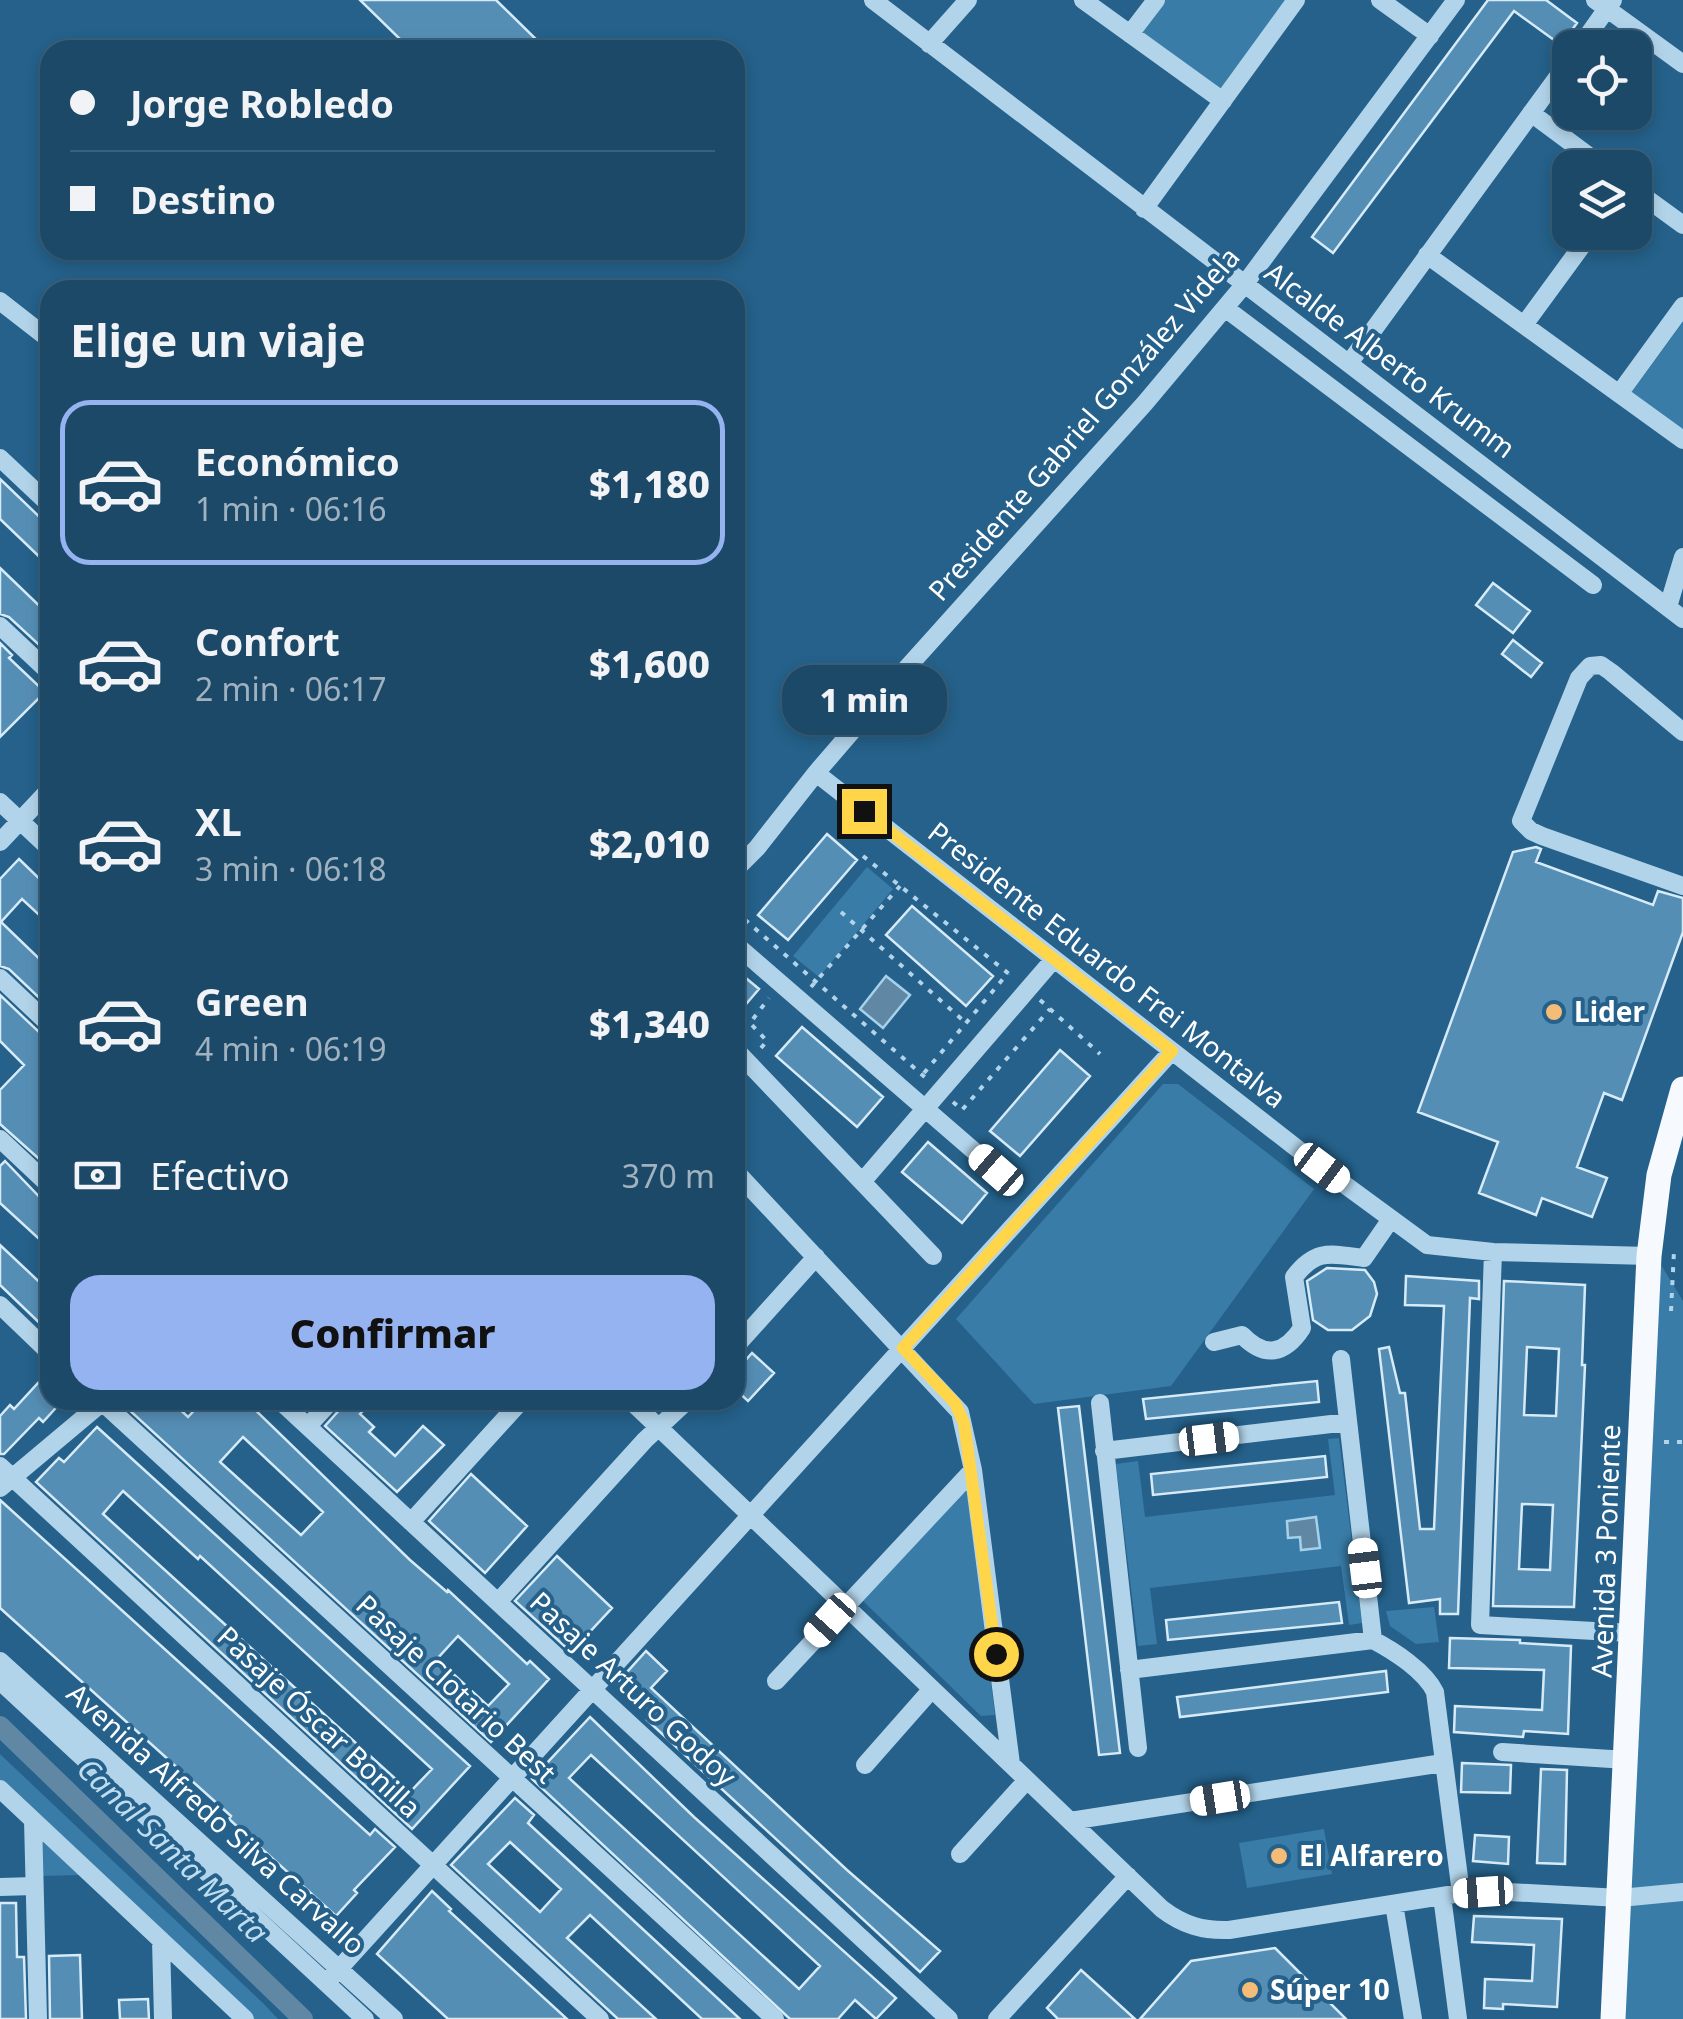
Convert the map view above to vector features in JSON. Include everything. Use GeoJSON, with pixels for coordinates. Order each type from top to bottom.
{"type":"FeatureCollection","features":[{"type":"Feature","properties":{"kind":"main road","name":"Avenida 3 Poniente"},"geometry":{"type":"LineString","coordinates":[[1613,2019],[1648,1256],[1660,1174],[1683,1088]]}},
{"type":"Feature","properties":{"kind":"street","name":"Alcalde Alberto Krumm"},"geometry":{"type":"LineString","coordinates":[[873,0],[1676,613]]}},
{"type":"Feature","properties":{"kind":"street"},"geometry":{"type":"LineString","coordinates":[[929,44],[968,0]]}},
{"type":"Feature","properties":{"kind":"street"},"geometry":{"type":"LineString","coordinates":[[1083,0],[1223,100]]}},
{"type":"Feature","properties":{"kind":"street"},"geometry":{"type":"LineString","coordinates":[[1130,34],[1156,0]]}},
{"type":"Feature","properties":{"kind":"street"},"geometry":{"type":"LineString","coordinates":[[1144,209],[1296,0]]}},
{"type":"Feature","properties":{"kind":"street"},"geometry":{"type":"LineString","coordinates":[[1380,0],[1430,36]]}},
{"type":"Feature","properties":{"kind":"street","name":"Presidente Gabriel González Videla"},"geometry":{"type":"LineString","coordinates":[[745,860],[816,774],[1225,308],[1456,0]]}},
{"type":"Feature","properties":{"kind":"street"},"geometry":{"type":"LineString","coordinates":[[1589,30],[1605,3],[1683,64]]}},
{"type":"Feature","properties":{"kind":"street"},"geometry":{"type":"LineString","coordinates":[[1350,362],[1552,84]]}},
{"type":"Feature","properties":{"kind":"street"},"geometry":{"type":"LineString","coordinates":[[1531,113],[1581,150]]}},
{"type":"Feature","properties":{"kind":"street"},"geometry":{"type":"LineString","coordinates":[[1652,202],[1683,225]]}},
{"type":"Feature","properties":{"kind":"street"},"geometry":{"type":"LineString","coordinates":[[1524,325],[1579,250]]}},
{"type":"Feature","properties":{"kind":"street"},"geometry":{"type":"LineString","coordinates":[[1427,255],[1683,440]]}},
{"type":"Feature","properties":{"kind":"street"},"geometry":{"type":"LineString","coordinates":[[0,301],[40,332]]}},
{"type":"Feature","properties":{"kind":"street"},"geometry":{"type":"LineString","coordinates":[[1620,394],[1683,306]]}},
{"type":"Feature","properties":{"kind":"street"},"geometry":{"type":"LineString","coordinates":[[1225,308],[1593,585]]}},
{"type":"Feature","properties":{"kind":"street"},"geometry":{"type":"LineString","coordinates":[[0,458],[40,496]]}},
{"type":"Feature","properties":{"kind":"street"},"geometry":{"type":"LineString","coordinates":[[1676,613],[1683,557]]}},
{"type":"Feature","properties":{"kind":"street"},"geometry":{"type":"LineString","coordinates":[[0,626],[40,664]]}},
{"type":"Feature","properties":{"kind":"street"},"geometry":{"type":"LineString","coordinates":[[1683,732],[1610,672],[1601,666],[1590,666],[1579,678],[1522,821],[1531,831],[1683,886]]}},
{"type":"Feature","properties":{"kind":"street","name":"Presidente Eduardo Frei Montalva"},"geometry":{"type":"LineString","coordinates":[[816,774],[1391,1219],[1435,1248],[1648,1256]]}},
{"type":"Feature","properties":{"kind":"street"},"geometry":{"type":"LineString","coordinates":[[0,842],[40,800]]}},
{"type":"Feature","properties":{"kind":"street"},"geometry":{"type":"LineString","coordinates":[[0,802],[40,841]]}},
{"type":"Feature","properties":{"kind":"street"},"geometry":{"type":"LineString","coordinates":[[745,953],[996,1170]]}},
{"type":"Feature","properties":{"kind":"street"},"geometry":{"type":"LineString","coordinates":[[862,1182],[1054,959]]}},
{"type":"Feature","properties":{"kind":"street"},"geometry":{"type":"LineString","coordinates":[[0,978],[40,1016]]}},
{"type":"Feature","properties":{"kind":"street"},"geometry":{"type":"LineString","coordinates":[[334,1975],[1172,1051]]}},
{"type":"Feature","properties":{"kind":"street"},"geometry":{"type":"LineString","coordinates":[[745,1059],[932,1256]]}},
{"type":"Feature","properties":{"kind":"street"},"geometry":{"type":"LineString","coordinates":[[0,1139],[40,1177]]}},
{"type":"Feature","properties":{"kind":"street"},"geometry":{"type":"LineString","coordinates":[[745,1183],[960,1412],[973,1470],[1010,1764]]}},
{"type":"Feature","properties":{"kind":"street"},"geometry":{"type":"LineString","coordinates":[[1214,1342],[1242,1335],[1254,1347],[1272,1351],[1290,1345],[1302,1328],[1294,1277],[1308,1259],[1328,1254],[1364,1258],[1391,1219]]}},
{"type":"Feature","properties":{"kind":"street"},"geometry":{"type":"LineString","coordinates":[[1493,1252],[1480,1624],[1632,1632]]}},
{"type":"Feature","properties":{"kind":"street"},"geometry":{"type":"LineString","coordinates":[[745,1336],[816,1257]]}},
{"type":"Feature","properties":{"kind":"street"},"geometry":{"type":"LineString","coordinates":[[0,1305],[40,1343]]}},
{"type":"Feature","properties":{"kind":"street"},"geometry":{"type":"LineString","coordinates":[[1341,1359],[1373,1640]]}},
{"type":"Feature","properties":{"kind":"street"},"geometry":{"type":"LineString","coordinates":[[1100,1403],[1138,1748]]}},
{"type":"Feature","properties":{"kind":"street"},"geometry":{"type":"LineString","coordinates":[[4,1477],[91,1410]]}},
{"type":"Feature","properties":{"kind":"street","name":"Pasaje Clotario Best"},"geometry":{"type":"LineString","coordinates":[[113,1410],[775,2019]]}},
{"type":"Feature","properties":{"kind":"street","name":"Pasaje Arturo Godoy"},"geometry":{"type":"LineString","coordinates":[[290,1410],[950,2019]]}},
{"type":"Feature","properties":{"kind":"street"},"geometry":{"type":"LineString","coordinates":[[308,1426],[323,1410]]}},
{"type":"Feature","properties":{"kind":"street"},"geometry":{"type":"LineString","coordinates":[[411,1522],[513,1410]]}},
{"type":"Feature","properties":{"kind":"street"},"geometry":{"type":"LineString","coordinates":[[640,1410],[1128,1876],[1171,1916],[1190,1926],[1216,1931],[1451,1895],[1509,1892],[1620,1898],[1683,1892]]}},
{"type":"Feature","properties":{"kind":"street"},"geometry":{"type":"LineString","coordinates":[[498,1602],[645,1440],[678,1410]]}},
{"type":"Feature","properties":{"kind":"street"},"geometry":{"type":"LineString","coordinates":[[1104,1452],[1348,1422]]}},
{"type":"Feature","properties":{"kind":"street"},"geometry":{"type":"LineString","coordinates":[[776,1681],[973,1470]]}},
{"type":"Feature","properties":{"kind":"street","name":"Pasaje Óscar Bonilla"},"geometry":{"type":"LineString","coordinates":[[4,1477],[600,2019]]}},
{"type":"Feature","properties":{"kind":"street"},"geometry":{"type":"LineString","coordinates":[[1130,1670],[1373,1640],[1430,1682],[1435,1692],[1443,1763],[1458,2019]]}},
{"type":"Feature","properties":{"kind":"street","name":"Avenida Alfredo Silva Carvallo"},"geometry":{"type":"LineString","coordinates":[[0,1661],[334,1975],[365,2019]]}},
{"type":"Feature","properties":{"kind":"street","name":"Avenida Alfredo Silva Carvallo"},"geometry":{"type":"LineString","coordinates":[[0,1681],[334,1975],[394,2019]]}},
{"type":"Feature","properties":{"kind":"street"},"geometry":{"type":"LineString","coordinates":[[865,1765],[932,1689]]}},
{"type":"Feature","properties":{"kind":"street"},"geometry":{"type":"LineString","coordinates":[[1502,1752],[1627,1760]]}},
{"type":"Feature","properties":{"kind":"street"},"geometry":{"type":"LineString","coordinates":[[1070,1821],[1443,1763]]}},
{"type":"Feature","properties":{"kind":"street"},"geometry":{"type":"LineString","coordinates":[[960,1854],[1027,1780]]}},
{"type":"Feature","properties":{"kind":"street"},"geometry":{"type":"LineString","coordinates":[[0,1790],[245,2019]]}},
{"type":"Feature","properties":{"kind":"street"},"geometry":{"type":"LineString","coordinates":[[32,1820],[38,2019]]}},
{"type":"Feature","properties":{"kind":"street"},"geometry":{"type":"LineString","coordinates":[[997,2019],[1128,1876]]}},
{"type":"Feature","properties":{"kind":"street"},"geometry":{"type":"LineString","coordinates":[[0,1887],[34,1886]]}},
{"type":"Feature","properties":{"kind":"street"},"geometry":{"type":"LineString","coordinates":[[1394,1904],[1413,2019]]}},
{"type":"Feature","properties":{"kind":"street"},"geometry":{"type":"LineString","coordinates":[[161,1940],[164,2019]]}},
{"type":"Feature","properties":{"kind":"path"},"geometry":{"type":"LineString","coordinates":[[863,856],[1008,973],[1100,1054]]}},
{"type":"Feature","properties":{"kind":"path"},"geometry":{"type":"LineString","coordinates":[[800,1000],[900,886]]}},
{"type":"Feature","properties":{"kind":"path"},"geometry":{"type":"LineString","coordinates":[[841,912],[966,1023]]}},
{"type":"Feature","properties":{"kind":"path"},"geometry":{"type":"LineString","coordinates":[[745,919],[962,1110],[1050,1010]]}},
{"type":"Feature","properties":{"kind":"path"},"geometry":{"type":"LineString","coordinates":[[923,1075],[1008,973]]}},
{"type":"Feature","properties":{"kind":"path"},"geometry":{"type":"LineString","coordinates":[[758,1053],[766,1041],[750,1023],[772,994]]}},
{"type":"Feature","properties":{"kind":"path"},"geometry":{"type":"LineString","coordinates":[[1664,1442],[1683,1442]]}},
{"type":"Feature","properties":{"kind":"shaded area"},"geometry":{"type":"Polygon","coordinates":[[[1161,0],[1289,0],[1225,89],[1217,89],[1142,35],[1143,24],[1161,0]]]}},
{"type":"Feature","properties":{"kind":"shaded area"},"geometry":{"type":"Polygon","coordinates":[[[1683,322],[1683,431],[1631,393],[1683,322]]]}},
{"type":"Feature","properties":{"kind":"shaded area"},"geometry":{"type":"Polygon","coordinates":[[[867,867],[893,889],[819,977],[793,956],[867,867]]]}},
{"type":"Feature","properties":{"kind":"shaded area"},"geometry":{"type":"Polygon","coordinates":[[[886,976],[910,995],[883,1028],[860,1009],[886,976]]]}},
{"type":"Feature","properties":{"kind":"shaded area"},"geometry":{"type":"Polygon","coordinates":[[[1163,1084],[1178,1084],[1314,1189],[1171,1386],[1034,1404],[956,1319],[1163,1084]]]}},
{"type":"Feature","properties":{"kind":"shaded area"},"geometry":{"type":"Polygon","coordinates":[[[1658,1260],[1683,1301],[1683,2019],[1621,2019],[1658,1260]]]}},
{"type":"Feature","properties":{"kind":"shaded area"},"geometry":{"type":"Polygon","coordinates":[[[1339,1438],[1362,1623],[1349,1625],[1341,1566],[1150,1588],[1157,1644],[1138,1646],[1116,1464],[1138,1461],[1145,1517],[1335,1495],[1328,1439],[1339,1438]]]}},
{"type":"Feature","properties":{"kind":"shaded area"},"geometry":{"type":"Polygon","coordinates":[[[964,1489],[995,1715],[981,1716],[860,1598],[964,1489]]]}},
{"type":"Feature","properties":{"kind":"shaded area"},"geometry":{"type":"Polygon","coordinates":[[[1316,1517],[1320,1548],[1301,1550],[1300,1537],[1288,1538],[1287,1521],[1316,1517]]]}},
{"type":"Feature","properties":{"kind":"shaded area"},"geometry":{"type":"Polygon","coordinates":[[[1434,1607],[1439,1642],[1416,1644],[1390,1626],[1386,1611],[1434,1607]]]}},
{"type":"Feature","properties":{"kind":"shaded area"},"geometry":{"type":"Polygon","coordinates":[[[0,1754],[278,2019],[251,2019],[0,1781],[0,1754]]]}},
{"type":"Feature","properties":{"kind":"shaded area"},"geometry":{"type":"Polygon","coordinates":[[[1324,1829],[1332,1874],[1247,1888],[1239,1843],[1324,1829]]]}},
{"type":"Feature","properties":{"kind":"shaded area"},"geometry":{"type":"Polygon","coordinates":[[[40,1836],[80,1875],[40,1876],[40,1836]]]}},
{"type":"Feature","properties":{"kind":"building"},"geometry":{"type":"Polygon","coordinates":[[[360,0],[496,0],[537,40],[401,40],[360,0]]]}},
{"type":"Feature","properties":{"kind":"building"},"geometry":{"type":"Polygon","coordinates":[[[1488,0],[1546,0],[1577,23],[1572,30],[1552,30],[1552,38],[1514,11],[1333,253],[1312,237],[1488,0]]]}},
{"type":"Feature","properties":{"kind":"building"},"geometry":{"type":"Polygon","coordinates":[[[0,479],[40,517],[40,557],[0,519],[0,479]]]}},
{"type":"Feature","properties":{"kind":"building"},"geometry":{"type":"Polygon","coordinates":[[[0,568],[40,606],[40,646],[9,617],[0,614],[0,568]]]}},
{"type":"Feature","properties":{"kind":"building"},"geometry":{"type":"Polygon","coordinates":[[[1493,583],[1530,611],[1513,633],[1476,605],[1493,583]]]}},
{"type":"Feature","properties":{"kind":"building"},"geometry":{"type":"Polygon","coordinates":[[[1513,640],[1542,663],[1531,677],[1502,654],[1513,640]]]}},
{"type":"Feature","properties":{"kind":"building"},"geometry":{"type":"Polygon","coordinates":[[[0,643],[12,655],[9,658],[40,687],[40,697],[0,737],[0,643]]]}},
{"type":"Feature","properties":{"kind":"building"},"geometry":{"type":"Polygon","coordinates":[[[827,834],[857,860],[788,940],[758,915],[827,834]]]}},
{"type":"Feature","properties":{"kind":"building","name":"Lider"},"geometry":{"type":"Polygon","coordinates":[[[1541,849],[1536,862],[1653,905],[1658,891],[1683,898],[1683,932],[1622,1100],[1604,1093],[1577,1167],[1607,1178],[1592,1217],[1542,1198],[1536,1215],[1479,1193],[1498,1142],[1418,1112],[1513,852],[1541,849]]]}},
{"type":"Feature","properties":{"kind":"building"},"geometry":{"type":"Polygon","coordinates":[[[19,859],[40,879],[40,916],[22,899],[1,922],[40,959],[40,998],[9,969],[0,966],[0,879],[19,859]]]}},
{"type":"Feature","properties":{"kind":"building"},"geometry":{"type":"Polygon","coordinates":[[[912,906],[993,976],[966,1006],[886,935],[912,906]]]}},
{"type":"Feature","properties":{"kind":"building"},"geometry":{"type":"Polygon","coordinates":[[[745,977],[759,989],[745,1005],[745,977]]]}},
{"type":"Feature","properties":{"kind":"building"},"geometry":{"type":"Polygon","coordinates":[[[0,995],[40,1033],[40,1160],[0,1124],[0,1090],[24,1065],[0,1041],[0,995]]]}},
{"type":"Feature","properties":{"kind":"building"},"geometry":{"type":"Polygon","coordinates":[[[802,1027],[883,1097],[857,1127],[776,1056],[802,1027]]]}},
{"type":"Feature","properties":{"kind":"building"},"geometry":{"type":"Polygon","coordinates":[[[1060,1050],[1090,1076],[1020,1156],[990,1131],[1060,1050]]]}},
{"type":"Feature","properties":{"kind":"building"},"geometry":{"type":"Polygon","coordinates":[[[928,1142],[987,1193],[962,1223],[902,1172],[928,1142]]]}},
{"type":"Feature","properties":{"kind":"building"},"geometry":{"type":"Polygon","coordinates":[[[5,1161],[40,1198],[40,1240],[0,1203],[0,1166],[5,1161]]]}},
{"type":"Feature","properties":{"kind":"building"},"geometry":{"type":"Polygon","coordinates":[[[0,1245],[40,1283],[40,1323],[0,1285],[0,1245]]]}},
{"type":"Feature","properties":{"kind":"building"},"geometry":{"type":"Polygon","coordinates":[[[1327,1268],[1365,1270],[1374,1282],[1377,1294],[1370,1316],[1352,1330],[1328,1330],[1313,1320],[1307,1281],[1327,1268]]]}},
{"type":"Feature","properties":{"kind":"building"},"geometry":{"type":"Polygon","coordinates":[[[1406,1276],[1479,1281],[1479,1299],[1470,1298],[1458,1614],[1440,1614],[1440,1599],[1409,1603],[1379,1349],[1389,1347],[1400,1393],[1405,1393],[1420,1529],[1434,1529],[1444,1306],[1405,1305],[1406,1276]]]}},
{"type":"Feature","properties":{"kind":"building"},"geometry":{"type":"Polygon","coordinates":[[[1504,1281],[1585,1285],[1574,1607],[1493,1606],[1504,1281]],[[1527,1347],[1524,1415],[1556,1416],[1559,1349],[1527,1347]],[[1522,1504],[1519,1569],[1550,1570],[1553,1505],[1522,1504]]]}},
{"type":"Feature","properties":{"kind":"building"},"geometry":{"type":"Polygon","coordinates":[[[752,1353],[774,1373],[748,1401],[745,1398],[745,1361],[752,1353]]]}},
{"type":"Feature","properties":{"kind":"building"},"geometry":{"type":"Polygon","coordinates":[[[40,1381],[40,1410],[54,1410],[43,1422],[39,1418],[0,1454],[0,1416],[10,1405],[14,1409],[40,1381]]]}},
{"type":"Feature","properties":{"kind":"building"},"geometry":{"type":"Polygon","coordinates":[[[1317,1381],[1319,1402],[1146,1419],[1143,1399],[1317,1381]]]}},
{"type":"Feature","properties":{"kind":"building"},"geometry":{"type":"Polygon","coordinates":[[[1079,1406],[1120,1753],[1099,1755],[1058,1408],[1079,1406]]]}},
{"type":"Feature","properties":{"kind":"building"},"geometry":{"type":"Polygon","coordinates":[[[129,1410],[181,1410],[188,1417],[195,1410],[255,1410],[410,1560],[527,1664],[530,1661],[549,1679],[491,1742],[129,1410]],[[243,1437],[220,1462],[301,1535],[323,1512],[243,1437]],[[458,1636],[437,1659],[488,1706],[509,1684],[458,1636]]]}},
{"type":"Feature","properties":{"kind":"building"},"geometry":{"type":"Polygon","coordinates":[[[339,1410],[364,1410],[360,1414],[374,1427],[369,1432],[395,1456],[423,1426],[444,1445],[397,1492],[325,1426],[339,1410]]]}},
{"type":"Feature","properties":{"kind":"building"},"geometry":{"type":"Polygon","coordinates":[[[97,1427],[470,1766],[412,1829],[36,1482],[59,1458],[64,1462],[97,1427]],[[123,1491],[103,1514],[410,1792],[432,1769],[200,1556],[198,1559],[123,1491]]]}},
{"type":"Feature","properties":{"kind":"building"},"geometry":{"type":"Polygon","coordinates":[[[1325,1456],[1327,1477],[1153,1495],[1151,1474],[1325,1456]]]}},
{"type":"Feature","properties":{"kind":"building"},"geometry":{"type":"Polygon","coordinates":[[[471,1474],[527,1526],[485,1573],[429,1521],[471,1474]]]}},
{"type":"Feature","properties":{"kind":"building"},"geometry":{"type":"Polygon","coordinates":[[[0,1500],[370,1835],[375,1829],[395,1847],[354,1890],[357,1893],[336,1916],[0,1608],[0,1500]]]}},
{"type":"Feature","properties":{"kind":"building"},"geometry":{"type":"Polygon","coordinates":[[[557,1556],[612,1608],[571,1652],[515,1601],[557,1556]]]}},
{"type":"Feature","properties":{"kind":"building"},"geometry":{"type":"Polygon","coordinates":[[[1339,1602],[1342,1623],[1168,1640],[1166,1620],[1339,1602]]]}},
{"type":"Feature","properties":{"kind":"building"},"geometry":{"type":"Polygon","coordinates":[[[1450,1638],[1571,1646],[1568,1734],[1524,1731],[1523,1737],[1454,1732],[1455,1706],[1542,1710],[1544,1670],[1449,1668],[1450,1638]]]}},
{"type":"Feature","properties":{"kind":"building"},"geometry":{"type":"Polygon","coordinates":[[[646,1651],[667,1671],[651,1688],[940,1951],[920,1972],[647,1720],[653,1713],[619,1681],[646,1651]]]}},
{"type":"Feature","properties":{"kind":"building"},"geometry":{"type":"Polygon","coordinates":[[[1386,1671],[1388,1692],[1180,1717],[1177,1697],[1386,1671]]]}},
{"type":"Feature","properties":{"kind":"building"},"geometry":{"type":"Polygon","coordinates":[[[590,1717],[694,1817],[896,1998],[876,2019],[855,2000],[838,2019],[790,2019],[532,1779],[590,1717]],[[591,1755],[569,1778],[799,1989],[820,1966],[591,1755]]]}},
{"type":"Feature","properties":{"kind":"building"},"geometry":{"type":"Polygon","coordinates":[[[1462,1763],[1511,1765],[1510,1793],[1461,1792],[1462,1763]]]}},
{"type":"Feature","properties":{"kind":"building"},"geometry":{"type":"Polygon","coordinates":[[[1541,1769],[1567,1770],[1565,1864],[1537,1863],[1541,1769]]]}},
{"type":"Feature","properties":{"kind":"building"},"geometry":{"type":"Polygon","coordinates":[[[515,1798],[534,1815],[528,1823],[740,2019],[702,2019],[590,1915],[567,1938],[656,2019],[618,2019],[451,1865],[515,1798]],[[510,1842],[488,1864],[540,1912],[561,1889],[510,1842]]]}},
{"type":"Feature","properties":{"kind":"building"},"geometry":{"type":"Polygon","coordinates":[[[1475,1835],[1509,1837],[1508,1864],[1473,1861],[1475,1835]]]}},
{"type":"Feature","properties":{"kind":"building"},"geometry":{"type":"Polygon","coordinates":[[[432,1891],[567,2019],[448,2019],[377,1954],[432,1891]]]}},
{"type":"Feature","properties":{"kind":"building"},"geometry":{"type":"Polygon","coordinates":[[[0,1903],[16,1903],[17,1957],[24,1957],[26,2019],[0,2019],[0,1903]]]}},
{"type":"Feature","properties":{"kind":"building"},"geometry":{"type":"Polygon","coordinates":[[[1474,1916],[1562,1919],[1557,2007],[1503,2004],[1503,2009],[1484,2008],[1485,1979],[1532,1981],[1534,1945],[1472,1942],[1474,1916]]]}},
{"type":"Feature","properties":{"kind":"building","name":"Súper 10"},"geometry":{"type":"Polygon","coordinates":[[[1275,1948],[1346,2019],[1140,2019],[1191,1961],[1275,1948]]]}},
{"type":"Feature","properties":{"kind":"building"},"geometry":{"type":"Polygon","coordinates":[[[80,1955],[82,2019],[50,2019],[49,1956],[80,1955]]]}},
{"type":"Feature","properties":{"kind":"building"},"geometry":{"type":"Polygon","coordinates":[[[1081,1970],[1135,2019],[1058,2019],[1047,2008],[1081,1970]]]}},
{"type":"Feature","properties":{"kind":"building"},"geometry":{"type":"Polygon","coordinates":[[[148,1999],[149,2019],[120,2019],[119,2000],[148,1999]]]}},
{"type":"Feature","properties":{"kind":"waterway","name":"Canal Santa Marta"},"geometry":{"type":"LineString","coordinates":[[0,1726],[303,2019]]}},
{"type":"Feature","properties":{"kind":"place","name":"Lider"},"geometry":{"type":"Point","coordinates":[1554,1012]}},
{"type":"Feature","properties":{"kind":"place","name":"El Alfarero"},"geometry":{"type":"Point","coordinates":[1279,1856]}},
{"type":"Feature","properties":{"kind":"place","name":"Súper 10"},"geometry":{"type":"Point","coordinates":[1250,1990]}},
{"type":"Feature","properties":{"kind":"route"},"geometry":{"type":"LineString","coordinates":[[864,811],[1172,1051],[903,1348],[955,1403],[964,1423],[996,1654]]}}]}
